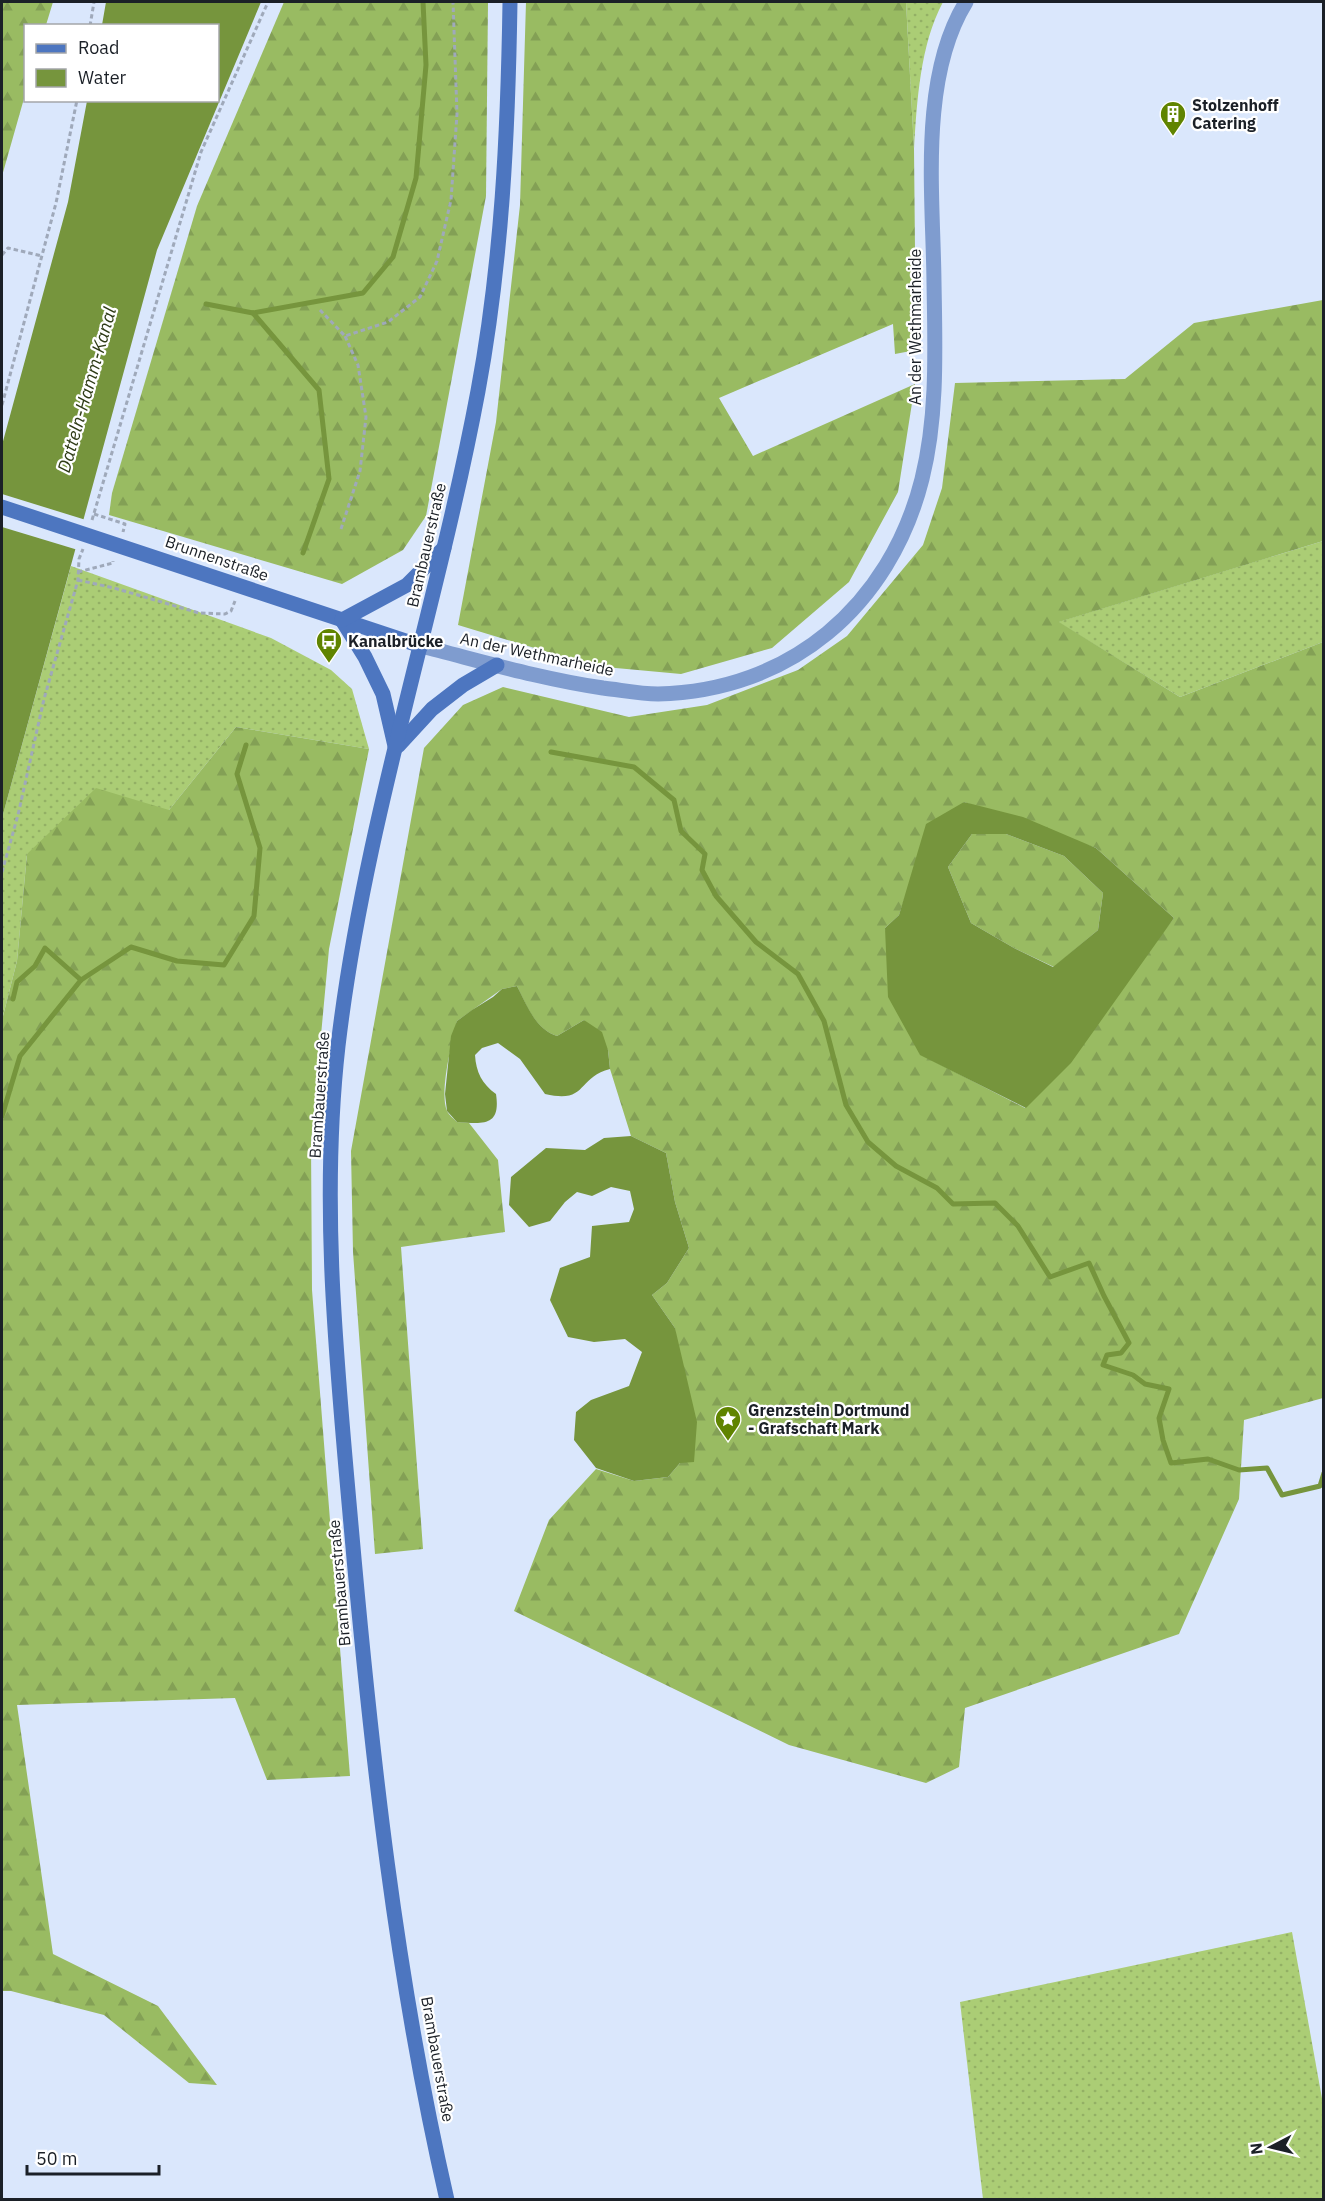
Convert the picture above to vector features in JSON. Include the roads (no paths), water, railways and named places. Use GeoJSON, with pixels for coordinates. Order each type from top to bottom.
{"type":"FeatureCollection","features":[{"type":"Feature","properties":{"kind":"main road","name":"Brambauerstraße"},"geometry":{"type":"LineString","coordinates":[[447,2199],[416,2047],[372,1744],[336,1354],[331,1253],[332,1139],[338,1047],[352,952],[380,814],[444,548],[479,388],[495,284],[502,208],[510,2]]}},
{"type":"Feature","properties":{"kind":"main road","name":"Brunnenstraße"},"geometry":{"type":"LineString","coordinates":[[2,507],[421,646]]}},
{"type":"Feature","properties":{"kind":"main road"},"geometry":{"type":"LineString","coordinates":[[396,749],[383,694],[365,657],[342,620],[407,585],[444,548]]}},
{"type":"Feature","properties":{"kind":"main road"},"geometry":{"type":"LineString","coordinates":[[396,749],[432,709],[463,685],[497,665]]}},
{"type":"Feature","properties":{"kind":"street","name":"An der Wethmarheide"},"geometry":{"type":"LineString","coordinates":[[421,646],[571,683],[633,692],[666,693],[720,687],[753,678],[810,646],[861,601],[883,571],[902,538],[915,506],[923,476],[931,429],[935,381],[933,128],[938,78],[947,42],[966,2]]}},
{"type":"Feature","properties":{"kind":"water","name":"Datteln-Hamm-Kanal"},"geometry":{"type":"Polygon","coordinates":[[[106,2],[261,2],[157,250],[2,818],[2,445],[68,202],[87,102],[219,102],[219,24],[102,24],[106,2]]]}},
{"type":"Feature","properties":{"kind":"water"},"geometry":{"type":"Polygon","coordinates":[[[964,802],[1023,817],[1096,848],[1174,918],[1071,1063],[1026,1108],[920,1055],[888,997],[885,928],[899,915],[926,824],[964,802]],[[972,834],[948,867],[971,923],[1053,967],[1098,930],[1103,893],[1064,856],[1006,834],[972,834]]]}},
{"type":"Feature","properties":{"kind":"water"},"geometry":{"type":"Polygon","coordinates":[[[517,986],[537,1022],[549,1033],[557,1036],[584,1020],[602,1032],[608,1050],[610,1069],[599,1073],[569,1096],[545,1094],[520,1059],[498,1043],[482,1048],[475,1055],[477,1067],[483,1082],[496,1094],[496,1113],[493,1118],[482,1123],[457,1122],[447,1111],[445,1094],[451,1036],[457,1021],[502,989],[517,986]]]}},
{"type":"Feature","properties":{"kind":"water"},"geometry":{"type":"Polygon","coordinates":[[[631,1136],[666,1153],[675,1202],[689,1248],[667,1283],[652,1295],[675,1328],[697,1422],[694,1462],[680,1463],[668,1477],[634,1481],[596,1468],[574,1440],[576,1412],[591,1400],[629,1386],[642,1352],[625,1339],[594,1342],[568,1337],[550,1300],[560,1268],[590,1257],[592,1226],[629,1222],[634,1209],[630,1191],[611,1187],[592,1196],[577,1192],[565,1202],[550,1221],[529,1227],[509,1205],[511,1177],[546,1148],[585,1150],[604,1138],[631,1136]]]}},
{"type":"Feature","properties":{"kind":"waterway"},"geometry":{"type":"LineString","coordinates":[[206,304],[253,313],[363,293],[393,257],[416,178],[426,65],[423,2]]}},
{"type":"Feature","properties":{"kind":"waterway"},"geometry":{"type":"LineString","coordinates":[[253,313],[319,390],[329,479],[303,553]]}},
{"type":"Feature","properties":{"kind":"waterway"},"geometry":{"type":"LineString","coordinates":[[2,1116],[20,1056],[81,980],[131,947],[177,961],[224,965],[254,916],[260,848],[237,774],[246,745]]}},
{"type":"Feature","properties":{"kind":"waterway"},"geometry":{"type":"LineString","coordinates":[[551,752],[634,767],[674,800],[681,831],[705,854],[702,870],[716,896],[756,942],[798,974],[824,1021],[846,1105],[868,1142],[896,1166],[937,1188],[953,1204],[995,1203],[1018,1226],[1050,1277],[1089,1263],[1129,1343],[1121,1353],[1107,1355],[1103,1365],[1133,1375],[1145,1384],[1169,1389],[1159,1418],[1163,1440],[1171,1463],[1208,1459],[1239,1470],[1267,1468],[1282,1495],[1320,1486],[1324,1473]]}},
{"type":"Feature","properties":{"kind":"waterway"},"geometry":{"type":"LineString","coordinates":[[13,999],[17,982],[35,966],[45,948],[81,980]]}},
{"type":"Feature","properties":{"kind":"place","name":"Stolzenhoff Catering"},"geometry":{"type":"Point","coordinates":[1173,137]}},
{"type":"Feature","properties":{"kind":"place","name":"Kanalbrücke"},"geometry":{"type":"Point","coordinates":[329,664]}},
{"type":"Feature","properties":{"kind":"place","name":"Grenzstein Dortmund - Grafschaft Mark"},"geometry":{"type":"Point","coordinates":[728,1442]}}]}
